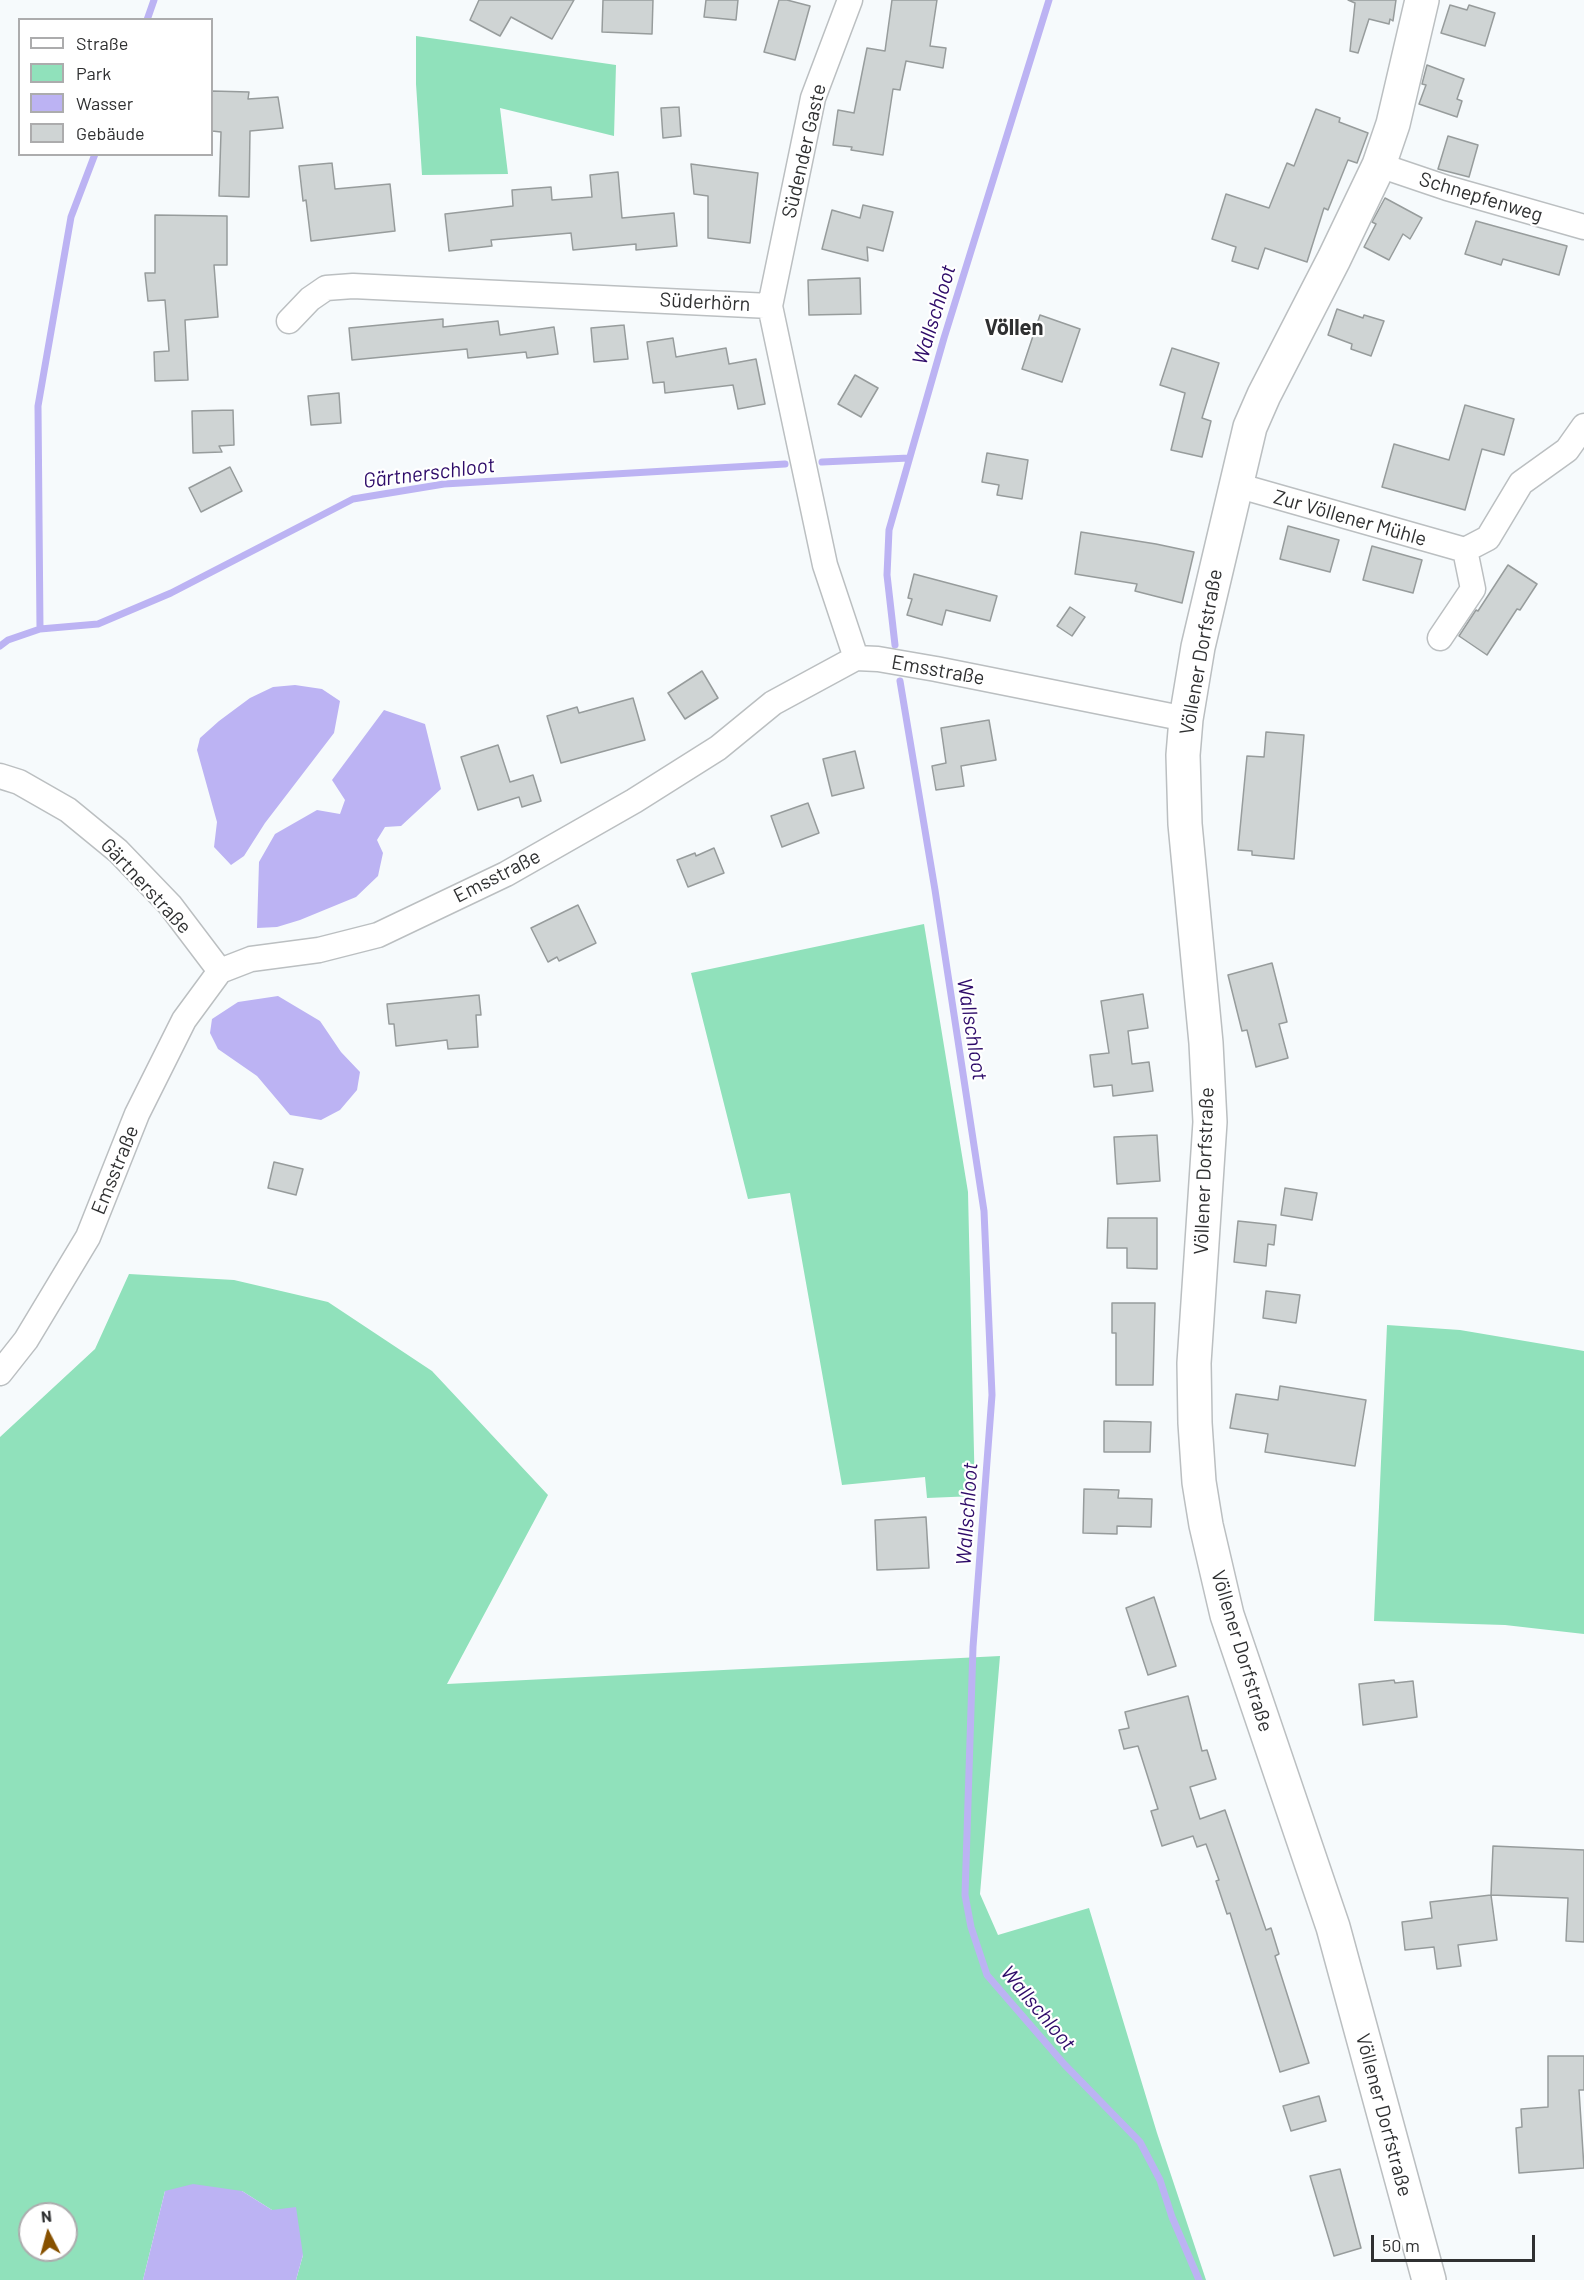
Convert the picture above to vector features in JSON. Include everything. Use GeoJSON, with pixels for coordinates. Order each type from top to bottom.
{"type":"FeatureCollection","features":[{"type":"Feature","properties":{"kind":"street","name":"Südender Gaste"},"geometry":{"type":"LineString","coordinates":[[770,306],[813,98],[850,0]]}},
{"type":"Feature","properties":{"kind":"street","name":"Völlener Dorfstraße"},"geometry":{"type":"LineString","coordinates":[[1422,0],[1393,124],[1379,165],[1335,259],[1264,395],[1250,427],[1198,647],[1186,719],[1183,755],[1185,824],[1206,1042],[1210,1122],[1206,1210],[1195,1346],[1195,1423],[1199,1482],[1206,1525],[1227,1615],[1332,1927],[1429,2280]]}},
{"type":"Feature","properties":{"kind":"street","name":"Schnepfenweg"},"geometry":{"type":"LineString","coordinates":[[1379,165],[1447,188],[1584,227]]}},
{"type":"Feature","properties":{"kind":"street","name":"Süderhörn"},"geometry":{"type":"LineString","coordinates":[[289,321],[310,299],[326,288],[353,286],[770,306],[825,565],[855,658]]}},
{"type":"Feature","properties":{"kind":"street"},"geometry":{"type":"LineString","coordinates":[[1440,638],[1473,589],[1465,550],[1488,538],[1521,483],[1567,450],[1584,426]]}},
{"type":"Feature","properties":{"kind":"street","name":"Zur Völlener Mühle"},"geometry":{"type":"LineString","coordinates":[[1236,485],[1465,550]]}},
{"type":"Feature","properties":{"kind":"street","name":"Emsstraße"},"geometry":{"type":"LineString","coordinates":[[0,1373],[26,1340],[88,1237],[137,1114],[184,1020],[220,971],[251,958],[319,950],[378,935],[506,874],[634,801],[718,748],[773,703],[855,658],[878,659],[936,669],[1186,719]]}},
{"type":"Feature","properties":{"kind":"street","name":"Gärtnerstraße"},"geometry":{"type":"LineString","coordinates":[[0,776],[19,782],[68,810],[118,851],[170,905],[220,971]]}},
{"type":"Feature","properties":{"kind":"green space"},"geometry":{"type":"Polygon","coordinates":[[[416,36],[616,65],[614,136],[500,108],[508,174],[422,175],[416,84],[416,36]]]}},
{"type":"Feature","properties":{"kind":"green space"},"geometry":{"type":"Polygon","coordinates":[[[924,924],[968,1192],[975,1496],[927,1498],[925,1477],[842,1485],[790,1193],[748,1199],[691,973],[924,924]]]}},
{"type":"Feature","properties":{"kind":"green space"},"geometry":{"type":"Polygon","coordinates":[[[129,1274],[234,1280],[328,1302],[432,1371],[548,1495],[447,1684],[1000,1656],[980,1894],[998,1935],[1089,1908],[1157,2133],[1206,2280],[296,2280],[303,2255],[272,2210],[242,2191],[165,2191],[143,2280],[0,2280],[0,1437],[95,1349],[129,1274]]]}},
{"type":"Feature","properties":{"kind":"green space"},"geometry":{"type":"Polygon","coordinates":[[[1387,1325],[1460,1330],[1584,1351],[1584,1634],[1505,1625],[1374,1621],[1387,1325]]]}},
{"type":"Feature","properties":{"kind":"water"},"geometry":{"type":"Polygon","coordinates":[[[295,685],[322,689],[340,701],[334,733],[265,823],[244,856],[231,865],[214,847],[217,822],[197,750],[200,738],[250,698],[273,687],[295,685]]]}},
{"type":"Feature","properties":{"kind":"water"},"geometry":{"type":"Polygon","coordinates":[[[384,710],[425,724],[441,789],[401,826],[385,827],[377,840],[383,853],[378,876],[356,897],[300,920],[277,927],[257,928],[259,862],[275,834],[317,810],[340,814],[345,800],[332,780],[384,710]]]}},
{"type":"Feature","properties":{"kind":"water"},"geometry":{"type":"Polygon","coordinates":[[[278,996],[320,1021],[341,1052],[360,1072],[357,1090],[340,1110],[321,1120],[290,1115],[257,1076],[218,1049],[210,1033],[212,1019],[238,1002],[278,996]]]}},
{"type":"Feature","properties":{"kind":"water"},"geometry":{"type":"Polygon","coordinates":[[[193,2184],[242,2191],[272,2210],[296,2207],[303,2255],[296,2280],[143,2280],[165,2191],[193,2184]]]}},
{"type":"Feature","properties":{"kind":"building"},"geometry":{"type":"Polygon","coordinates":[[[479,0],[574,0],[552,39],[511,17],[500,36],[470,20],[479,0]]]}},
{"type":"Feature","properties":{"kind":"building"},"geometry":{"type":"Polygon","coordinates":[[[603,0],[653,0],[652,34],[602,32],[603,0]]]}},
{"type":"Feature","properties":{"kind":"building"},"geometry":{"type":"Polygon","coordinates":[[[706,0],[738,0],[736,20],[704,17],[706,0]]]}},
{"type":"Feature","properties":{"kind":"building"},"geometry":{"type":"Polygon","coordinates":[[[779,0],[810,6],[795,60],[764,52],[779,0]]]}},
{"type":"Feature","properties":{"kind":"building"},"geometry":{"type":"Polygon","coordinates":[[[892,0],[937,0],[930,46],[946,48],[943,68],[906,61],[900,90],[893,89],[883,155],[833,145],[838,110],[854,113],[867,48],[885,51],[892,0]]]}},
{"type":"Feature","properties":{"kind":"building"},"geometry":{"type":"Polygon","coordinates":[[[1348,0],[1396,0],[1393,21],[1390,19],[1389,24],[1369,19],[1358,53],[1350,51],[1355,3],[1348,0]]]}},
{"type":"Feature","properties":{"kind":"building"},"geometry":{"type":"Polygon","coordinates":[[[1450,5],[1467,10],[1469,5],[1495,13],[1485,46],[1441,33],[1450,5]]]}},
{"type":"Feature","properties":{"kind":"building"},"geometry":{"type":"Polygon","coordinates":[[[1427,65],[1464,79],[1457,99],[1462,101],[1457,117],[1419,104],[1426,85],[1422,84],[1427,65]]]}},
{"type":"Feature","properties":{"kind":"building"},"geometry":{"type":"Polygon","coordinates":[[[213,91],[249,92],[248,99],[278,97],[283,128],[250,131],[249,197],[219,196],[221,132],[213,131],[213,91]]]}},
{"type":"Feature","properties":{"kind":"building"},"geometry":{"type":"Polygon","coordinates":[[[679,107],[681,136],[663,138],[661,108],[679,107]]]}},
{"type":"Feature","properties":{"kind":"building"},"geometry":{"type":"Polygon","coordinates":[[[1316,109],[1340,118],[1339,122],[1368,133],[1357,163],[1348,160],[1328,210],[1324,208],[1307,262],[1265,248],[1258,269],[1232,261],[1236,247],[1212,239],[1226,194],[1269,208],[1287,163],[1294,166],[1316,109]]]}},
{"type":"Feature","properties":{"kind":"building"},"geometry":{"type":"Polygon","coordinates":[[[1448,136],[1478,145],[1469,177],[1438,169],[1448,136]]]}},
{"type":"Feature","properties":{"kind":"building"},"geometry":{"type":"Polygon","coordinates":[[[332,163],[335,189],[390,184],[395,231],[311,241],[299,166],[332,163]]]}},
{"type":"Feature","properties":{"kind":"building"},"geometry":{"type":"Polygon","coordinates":[[[691,164],[758,173],[750,243],[708,238],[708,196],[694,194],[691,164]]]}},
{"type":"Feature","properties":{"kind":"building"},"geometry":{"type":"Polygon","coordinates":[[[618,172],[622,218],[674,213],[677,246],[636,250],[636,244],[573,250],[571,233],[491,240],[492,246],[449,251],[445,214],[513,206],[512,190],[551,187],[552,200],[592,197],[590,175],[618,172]]]}},
{"type":"Feature","properties":{"kind":"building"},"geometry":{"type":"Polygon","coordinates":[[[1385,198],[1422,218],[1410,239],[1403,234],[1389,260],[1364,247],[1376,224],[1372,222],[1385,198]]]}},
{"type":"Feature","properties":{"kind":"building"},"geometry":{"type":"Polygon","coordinates":[[[863,205],[893,212],[883,251],[867,247],[868,261],[822,249],[832,210],[860,218],[863,205]]]}},
{"type":"Feature","properties":{"kind":"building"},"geometry":{"type":"Polygon","coordinates":[[[155,215],[227,216],[227,265],[214,265],[218,317],[185,320],[188,380],[155,381],[154,352],[169,351],[165,300],[148,301],[145,273],[155,273],[155,215]]]}},
{"type":"Feature","properties":{"kind":"building"},"geometry":{"type":"Polygon","coordinates":[[[1476,221],[1567,246],[1559,275],[1503,259],[1501,265],[1465,254],[1476,221]]]}},
{"type":"Feature","properties":{"kind":"building"},"geometry":{"type":"Polygon","coordinates":[[[860,278],[861,314],[809,315],[808,280],[860,278]]]}},
{"type":"Feature","properties":{"kind":"building"},"geometry":{"type":"Polygon","coordinates":[[[1337,309],[1363,318],[1364,315],[1384,321],[1371,356],[1351,349],[1352,344],[1328,335],[1337,309]]]}},
{"type":"Feature","properties":{"kind":"building"},"geometry":{"type":"Polygon","coordinates":[[[1040,315],[1080,329],[1062,382],[1022,369],[1040,315]]]}},
{"type":"Feature","properties":{"kind":"building"},"geometry":{"type":"Polygon","coordinates":[[[443,319],[443,327],[498,321],[500,335],[554,327],[558,354],[527,358],[526,352],[468,358],[467,349],[352,360],[349,328],[443,319]]]}},
{"type":"Feature","properties":{"kind":"building"},"geometry":{"type":"Polygon","coordinates":[[[624,325],[628,359],[594,362],[591,328],[624,325]]]}},
{"type":"Feature","properties":{"kind":"building"},"geometry":{"type":"Polygon","coordinates":[[[673,338],[676,357],[726,348],[729,364],[756,359],[765,404],[738,409],[733,385],[665,393],[664,382],[653,383],[647,342],[673,338]]]}},
{"type":"Feature","properties":{"kind":"building"},"geometry":{"type":"Polygon","coordinates":[[[1172,348],[1219,363],[1202,418],[1211,421],[1202,457],[1171,450],[1185,393],[1160,385],[1172,348]]]}},
{"type":"Feature","properties":{"kind":"building"},"geometry":{"type":"Polygon","coordinates":[[[855,375],[878,388],[861,417],[838,404],[855,375]]]}},
{"type":"Feature","properties":{"kind":"building"},"geometry":{"type":"Polygon","coordinates":[[[339,393],[341,423],[311,425],[308,396],[339,393]]]}},
{"type":"Feature","properties":{"kind":"building"},"geometry":{"type":"Polygon","coordinates":[[[1465,405],[1514,419],[1504,455],[1482,449],[1465,510],[1382,487],[1394,444],[1449,460],[1465,405]]]}},
{"type":"Feature","properties":{"kind":"building"},"geometry":{"type":"Polygon","coordinates":[[[233,410],[234,445],[219,446],[222,452],[193,453],[192,411],[233,410]]]}},
{"type":"Feature","properties":{"kind":"building"},"geometry":{"type":"Polygon","coordinates":[[[987,453],[1028,460],[1022,499],[997,495],[999,485],[982,482],[987,453]]]}},
{"type":"Feature","properties":{"kind":"building"},"geometry":{"type":"Polygon","coordinates":[[[230,467],[242,491],[201,512],[189,488],[230,467]]]}},
{"type":"Feature","properties":{"kind":"building"},"geometry":{"type":"Polygon","coordinates":[[[1288,526],[1339,540],[1330,572],[1280,559],[1288,526]]]}},
{"type":"Feature","properties":{"kind":"building"},"geometry":{"type":"Polygon","coordinates":[[[1081,532],[1194,552],[1182,603],[1135,591],[1137,584],[1075,574],[1081,532]]]}},
{"type":"Feature","properties":{"kind":"building"},"geometry":{"type":"Polygon","coordinates":[[[1372,546],[1422,560],[1413,593],[1363,580],[1372,546]]]}},
{"type":"Feature","properties":{"kind":"building"},"geometry":{"type":"Polygon","coordinates":[[[1508,565],[1537,584],[1520,610],[1517,609],[1487,655],[1459,636],[1508,565]]]}},
{"type":"Feature","properties":{"kind":"building"},"geometry":{"type":"Polygon","coordinates":[[[914,574],[997,596],[990,621],[946,610],[942,625],[907,615],[912,599],[908,598],[914,574]]]}},
{"type":"Feature","properties":{"kind":"building"},"geometry":{"type":"Polygon","coordinates":[[[1070,607],[1085,617],[1072,636],[1057,626],[1070,607]]]}},
{"type":"Feature","properties":{"kind":"building"},"geometry":{"type":"Polygon","coordinates":[[[702,671],[718,698],[685,719],[668,693],[702,671]]]}},
{"type":"Feature","properties":{"kind":"building"},"geometry":{"type":"Polygon","coordinates":[[[633,698],[645,740],[561,763],[547,716],[577,707],[579,713],[633,698]]]}},
{"type":"Feature","properties":{"kind":"building"},"geometry":{"type":"Polygon","coordinates":[[[989,720],[996,760],[961,766],[964,786],[936,790],[932,766],[946,763],[941,728],[989,720]]]}},
{"type":"Feature","properties":{"kind":"building"},"geometry":{"type":"Polygon","coordinates":[[[1266,732],[1304,735],[1294,859],[1252,855],[1252,851],[1238,850],[1247,756],[1264,757],[1266,732]]]}},
{"type":"Feature","properties":{"kind":"building"},"geometry":{"type":"Polygon","coordinates":[[[498,745],[510,782],[533,775],[541,801],[522,807],[519,797],[478,810],[461,757],[498,745]]]}},
{"type":"Feature","properties":{"kind":"building"},"geometry":{"type":"Polygon","coordinates":[[[855,751],[864,788],[832,796],[823,759],[855,751]]]}},
{"type":"Feature","properties":{"kind":"building"},"geometry":{"type":"Polygon","coordinates":[[[808,803],[819,833],[782,847],[771,816],[808,803]]]}},
{"type":"Feature","properties":{"kind":"building"},"geometry":{"type":"Polygon","coordinates":[[[714,848],[724,873],[688,887],[677,860],[695,853],[696,856],[714,848]]]}},
{"type":"Feature","properties":{"kind":"building"},"geometry":{"type":"Polygon","coordinates":[[[578,905],[596,943],[559,961],[557,957],[548,962],[531,928],[578,905]]]}},
{"type":"Feature","properties":{"kind":"building"},"geometry":{"type":"Polygon","coordinates":[[[1272,963],[1287,1022],[1279,1024],[1288,1058],[1256,1067],[1247,1030],[1242,1031],[1228,975],[1272,963]]]}},
{"type":"Feature","properties":{"kind":"building"},"geometry":{"type":"Polygon","coordinates":[[[1143,994],[1148,1028],[1128,1031],[1132,1064],[1149,1062],[1153,1091],[1113,1096],[1112,1085],[1094,1087],[1090,1055],[1109,1053],[1101,1001],[1143,994]]]}},
{"type":"Feature","properties":{"kind":"building"},"geometry":{"type":"Polygon","coordinates":[[[479,995],[481,1015],[476,1015],[478,1047],[448,1049],[447,1040],[396,1046],[394,1024],[389,1024],[387,1004],[479,995]]]}},
{"type":"Feature","properties":{"kind":"building"},"geometry":{"type":"Polygon","coordinates":[[[1157,1135],[1160,1181],[1117,1184],[1114,1137],[1157,1135]]]}},
{"type":"Feature","properties":{"kind":"building"},"geometry":{"type":"Polygon","coordinates":[[[274,1162],[303,1169],[296,1195],[268,1188],[274,1162]]]}},
{"type":"Feature","properties":{"kind":"building"},"geometry":{"type":"Polygon","coordinates":[[[1285,1188],[1317,1193],[1312,1220],[1281,1215],[1285,1188]]]}},
{"type":"Feature","properties":{"kind":"building"},"geometry":{"type":"Polygon","coordinates":[[[1108,1218],[1157,1218],[1157,1269],[1127,1268],[1127,1248],[1107,1248],[1108,1218]]]}},
{"type":"Feature","properties":{"kind":"building"},"geometry":{"type":"Polygon","coordinates":[[[1238,1221],[1276,1225],[1274,1245],[1268,1244],[1266,1266],[1234,1262],[1238,1221]]]}},
{"type":"Feature","properties":{"kind":"building"},"geometry":{"type":"Polygon","coordinates":[[[1266,1291],[1300,1295],[1296,1323],[1263,1318],[1266,1291]]]}},
{"type":"Feature","properties":{"kind":"building"},"geometry":{"type":"Polygon","coordinates":[[[1112,1303],[1155,1303],[1153,1385],[1116,1385],[1116,1333],[1112,1333],[1112,1303]]]}},
{"type":"Feature","properties":{"kind":"building"},"geometry":{"type":"Polygon","coordinates":[[[1280,1386],[1366,1400],[1355,1466],[1265,1452],[1268,1434],[1230,1428],[1236,1394],[1278,1400],[1280,1386]]]}},
{"type":"Feature","properties":{"kind":"building"},"geometry":{"type":"Polygon","coordinates":[[[1104,1421],[1151,1422],[1150,1452],[1104,1452],[1104,1421]]]}},
{"type":"Feature","properties":{"kind":"building"},"geometry":{"type":"Polygon","coordinates":[[[1084,1489],[1119,1490],[1118,1498],[1152,1499],[1151,1527],[1117,1526],[1117,1534],[1083,1533],[1084,1489]]]}},
{"type":"Feature","properties":{"kind":"building"},"geometry":{"type":"Polygon","coordinates":[[[926,1517],[929,1568],[877,1570],[875,1520],[926,1517]]]}},
{"type":"Feature","properties":{"kind":"building"},"geometry":{"type":"Polygon","coordinates":[[[1154,1597],[1176,1666],[1148,1675],[1126,1608],[1154,1597]]]}},
{"type":"Feature","properties":{"kind":"building"},"geometry":{"type":"Polygon","coordinates":[[[1394,1680],[1395,1683],[1413,1681],[1417,1717],[1363,1725],[1359,1684],[1394,1680]]]}},
{"type":"Feature","properties":{"kind":"building"},"geometry":{"type":"Polygon","coordinates":[[[1188,1696],[1202,1751],[1207,1750],[1216,1779],[1190,1787],[1200,1819],[1225,1810],[1266,1930],[1271,1928],[1279,1954],[1275,1956],[1309,2063],[1280,2072],[1230,1913],[1227,1914],[1216,1881],[1219,1880],[1206,1844],[1197,1847],[1193,1836],[1162,1846],[1151,1811],[1158,1809],[1138,1746],[1124,1749],[1119,1730],[1129,1728],[1125,1712],[1188,1696]]]}},
{"type":"Feature","properties":{"kind":"building"},"geometry":{"type":"Polygon","coordinates":[[[1493,1846],[1584,1850],[1584,1942],[1566,1941],[1568,1898],[1491,1895],[1493,1846]]]}},
{"type":"Feature","properties":{"kind":"building"},"geometry":{"type":"Polygon","coordinates":[[[1491,1895],[1497,1940],[1458,1945],[1461,1966],[1437,1969],[1434,1947],[1405,1950],[1402,1922],[1432,1918],[1430,1902],[1491,1895]]]}},
{"type":"Feature","properties":{"kind":"building"},"geometry":{"type":"Polygon","coordinates":[[[1548,2056],[1584,2056],[1584,2090],[1579,2090],[1584,2168],[1519,2173],[1516,2128],[1522,2127],[1521,2109],[1548,2107],[1548,2056]]]}},
{"type":"Feature","properties":{"kind":"building"},"geometry":{"type":"Polygon","coordinates":[[[1319,2096],[1326,2121],[1291,2131],[1283,2106],[1319,2096]]]}},
{"type":"Feature","properties":{"kind":"building"},"geometry":{"type":"Polygon","coordinates":[[[1340,2169],[1361,2248],[1334,2256],[1310,2176],[1340,2169]]]}},
{"type":"Feature","properties":{"kind":"waterway"},"geometry":{"type":"LineString","coordinates":[[148,18],[154,0]]}},
{"type":"Feature","properties":{"kind":"waterway","name":"Wallschloot"},"geometry":{"type":"LineString","coordinates":[[895,645],[887,575],[889,530],[944,338],[1049,0]]}},
{"type":"Feature","properties":{"kind":"waterway"},"geometry":{"type":"LineString","coordinates":[[40,629],[38,406],[71,217],[94,156]]}},
{"type":"Feature","properties":{"kind":"waterway","name":"Gärtnerschloot"},"geometry":{"type":"LineString","coordinates":[[822,462],[909,458]]}},
{"type":"Feature","properties":{"kind":"waterway","name":"Gärtnerschloot"},"geometry":{"type":"LineString","coordinates":[[0,646],[8,640],[40,629],[98,624],[171,593],[353,499],[444,484],[785,464]]}},
{"type":"Feature","properties":{"kind":"waterway","name":"Wallschloot"},"geometry":{"type":"LineString","coordinates":[[900,681],[935,890],[984,1211],[992,1395],[973,1647],[965,1895],[971,1927],[987,1975],[1064,2064],[1140,2142],[1160,2180],[1172,2217],[1199,2280]]}},
{"type":"Feature","properties":{"kind":"district","name":"Völlen"},"geometry":{"type":"Point","coordinates":[1014,328]}}]}
